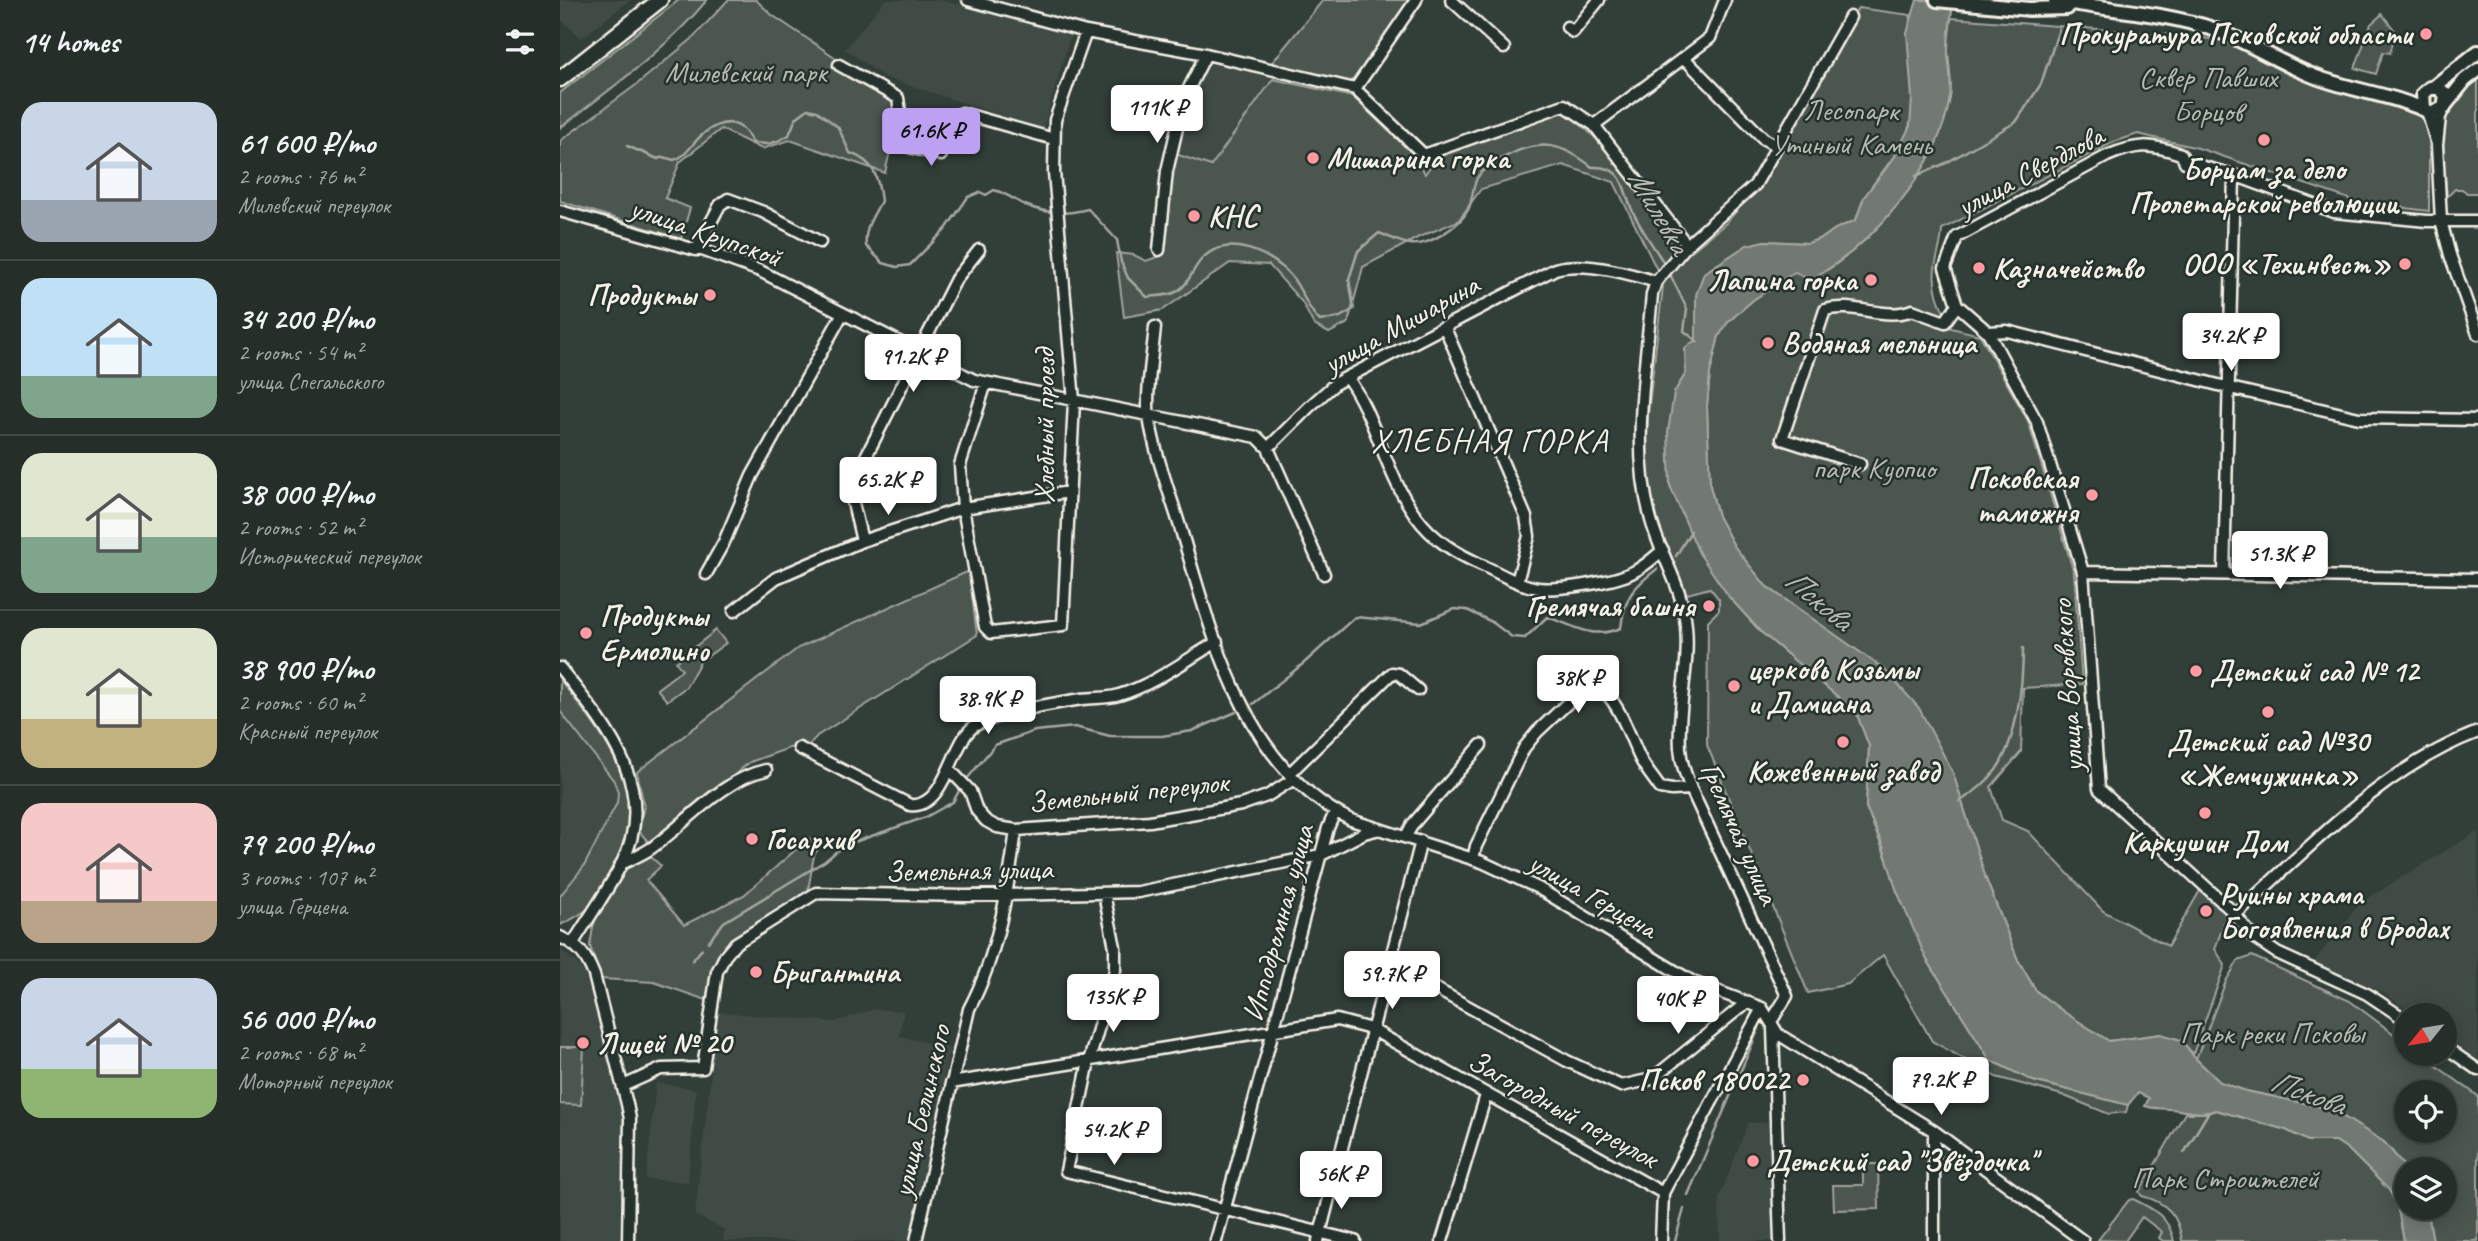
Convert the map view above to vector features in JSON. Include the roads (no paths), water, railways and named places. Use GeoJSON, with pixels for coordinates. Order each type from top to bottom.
{"type":"FeatureCollection","features":[{"type":"Feature","properties":{"kind":"main road"},"geometry":{"type":"LineString","coordinates":[[560,79],[660,0]]}},
{"type":"Feature","properties":{"kind":"street"},"geometry":{"type":"LineString","coordinates":[[968,0],[1086,32],[1206,54],[1355,89],[1424,155],[1564,104],[1594,125],[1687,244]]}},
{"type":"Feature","properties":{"kind":"street"},"geometry":{"type":"LineString","coordinates":[[1355,89],[1416,0]]}},
{"type":"Feature","properties":{"kind":"street"},"geometry":{"type":"LineString","coordinates":[[1451,0],[1504,48]]}},
{"type":"Feature","properties":{"kind":"street"},"geometry":{"type":"LineString","coordinates":[[1567,27],[1573,32],[1599,0]]}},
{"type":"Feature","properties":{"kind":"street"},"geometry":{"type":"LineString","coordinates":[[1594,125],[1710,38],[1725,0]]}},
{"type":"Feature","properties":{"kind":"street"},"geometry":{"type":"LineString","coordinates":[[1937,0],[2029,9],[2095,8]]}},
{"type":"Feature","properties":{"kind":"street"},"geometry":{"type":"LineString","coordinates":[[2054,0],[2156,15],[2208,27],[2324,80],[2436,113],[2475,72],[2472,61],[2478,43]]}},
{"type":"Feature","properties":{"kind":"street","name":"Гремячая улица"},"geometry":{"type":"LineString","coordinates":[[1772,1020],[1787,996],[1690,789],[1682,766],[1679,747],[1687,638],[1685,608],[1650,517],[1639,449],[1652,294],[1658,279],[1687,244],[1755,185],[1850,17]]}},
{"type":"Feature","properties":{"kind":"street","name":"Хлебный проезд"},"geometry":{"type":"LineString","coordinates":[[963,508],[985,627],[992,633],[1063,625],[1074,401],[1058,221],[1054,139],[1055,120],[1086,32]]}},
{"type":"Feature","properties":{"kind":"street"},"geometry":{"type":"LineString","coordinates":[[2437,145],[2422,99],[2430,89],[2472,61],[2478,52]]}},
{"type":"Feature","properties":{"kind":"street"},"geometry":{"type":"LineString","coordinates":[[1159,250],[1167,171],[1184,98],[1206,54]]}},
{"type":"Feature","properties":{"kind":"street"},"geometry":{"type":"LineString","coordinates":[[1685,58],[1764,139],[1777,146]]}},
{"type":"Feature","properties":{"kind":"street"},"geometry":{"type":"LineString","coordinates":[[839,65],[898,98],[905,146],[941,155],[948,124],[951,118],[961,113],[1054,139]]}},
{"type":"Feature","properties":{"kind":"street"},"geometry":{"type":"LineString","coordinates":[[2375,93],[2430,89],[2446,95],[2437,145],[2441,221],[2478,334]]}},
{"type":"Feature","properties":{"kind":"street","name":"улица Свердлова"},"geometry":{"type":"LineString","coordinates":[[1945,268],[1957,237],[2132,145],[2154,145],[2182,154],[2185,162],[2234,175],[2334,212],[2441,221],[2478,221]]}},
{"type":"Feature","properties":{"kind":"street"},"geometry":{"type":"LineString","coordinates":[[2224,574],[2234,175]]}},
{"type":"Feature","properties":{"kind":"street"},"geometry":{"type":"LineString","coordinates":[[696,250],[720,205],[728,199],[763,212],[820,242]]}},
{"type":"Feature","properties":{"kind":"street","name":"улица Крупской"},"geometry":{"type":"LineString","coordinates":[[560,211],[702,250],[760,271],[974,380],[1148,415]]}},
{"type":"Feature","properties":{"kind":"street"},"geometry":{"type":"LineString","coordinates":[[862,541],[853,503],[856,476],[956,279],[979,250]]}},
{"type":"Feature","properties":{"kind":"street","name":"улица Мишарина"},"geometry":{"type":"LineString","coordinates":[[1268,448],[1309,407],[1346,377],[1535,279],[1566,266],[1612,270],[1658,279]]}},
{"type":"Feature","properties":{"kind":"street","name":"улица Воровского"},"geometry":{"type":"LineString","coordinates":[[1945,268],[1957,304],[1988,332],[2037,422],[2083,572],[2099,789],[2236,914],[2253,937],[2277,953],[2367,994],[2394,1012]]}},
{"type":"Feature","properties":{"kind":"street"},"geometry":{"type":"LineString","coordinates":[[1860,464],[1782,439],[1825,310],[1840,306],[1902,314],[1912,310],[1945,323],[1957,304]]}},
{"type":"Feature","properties":{"kind":"street"},"geometry":{"type":"LineString","coordinates":[[706,574],[724,542],[752,476],[844,313]]}},
{"type":"Feature","properties":{"kind":"street","name":"Ипподромная улица"},"geometry":{"type":"LineString","coordinates":[[1155,327],[1148,415],[1199,591],[1217,642],[1238,697],[1275,757],[1292,776],[1335,812],[1216,1241]]}},
{"type":"Feature","properties":{"kind":"street"},"geometry":{"type":"LineString","coordinates":[[1445,328],[1526,517],[1529,536],[1517,582]]}},
{"type":"Feature","properties":{"kind":"street"},"geometry":{"type":"LineString","coordinates":[[1988,332],[2007,331],[2359,418],[2478,420]]}},
{"type":"Feature","properties":{"kind":"street"},"geometry":{"type":"LineString","coordinates":[[1346,377],[1368,414],[1403,496],[1415,516],[1447,547],[1517,582],[1545,589],[1631,574],[1664,552]]}},
{"type":"Feature","properties":{"kind":"street"},"geometry":{"type":"LineString","coordinates":[[963,508],[960,465],[986,383]]}},
{"type":"Feature","properties":{"kind":"street"},"geometry":{"type":"LineString","coordinates":[[1148,415],[1257,437],[1268,448],[1324,573]]}},
{"type":"Feature","properties":{"kind":"street"},"geometry":{"type":"LineString","coordinates":[[734,611],[776,578],[862,541],[963,508],[1069,492]]}},
{"type":"Feature","properties":{"kind":"street"},"geometry":{"type":"LineString","coordinates":[[2083,572],[2478,579]]}},
{"type":"Feature","properties":{"kind":"street"},"geometry":{"type":"LineString","coordinates":[[799,748],[910,805],[920,805],[928,800],[974,726],[993,718],[1083,699],[1117,696],[1139,687],[1217,642]]}},
{"type":"Feature","properties":{"kind":"street"},"geometry":{"type":"LineString","coordinates":[[560,668],[600,718],[619,751],[627,770],[635,808],[631,837],[621,864],[573,943]]}},
{"type":"Feature","properties":{"kind":"street","name":"Земельный переулок"},"geometry":{"type":"LineString","coordinates":[[949,769],[970,791],[977,811],[986,821],[997,827],[1016,830],[1150,821],[1241,806],[1267,796],[1292,776],[1392,674],[1399,674],[1418,690]]}},
{"type":"Feature","properties":{"kind":"street"},"geometry":{"type":"LineString","coordinates":[[1473,859],[1476,846],[1524,748],[1544,726],[1590,686],[1596,685],[1606,693],[1627,728],[1642,762],[1660,788],[1690,789]]}},
{"type":"Feature","properties":{"kind":"street"},"geometry":{"type":"LineString","coordinates":[[2236,914],[2337,823],[2406,768],[2478,732]]}},
{"type":"Feature","properties":{"kind":"street"},"geometry":{"type":"LineString","coordinates":[[1406,836],[1413,824],[1481,745]]}},
{"type":"Feature","properties":{"kind":"street"},"geometry":{"type":"LineString","coordinates":[[621,864],[649,849],[732,783],[748,774],[766,770]]}},
{"type":"Feature","properties":{"kind":"street","name":"улица Герцена"},"geometry":{"type":"LineString","coordinates":[[1335,812],[1351,820],[1473,859],[1538,888],[1693,982],[1762,1008]]}},
{"type":"Feature","properties":{"kind":"street","name":"Земельная улица"},"geometry":{"type":"LineString","coordinates":[[623,1086],[661,1069],[703,1068],[717,972],[725,956],[736,943],[816,893],[964,896],[1138,892],[1321,855],[1364,833],[1381,829]]}},
{"type":"Feature","properties":{"kind":"street","name":"улица Белинского"},"geometry":{"type":"LineString","coordinates":[[916,1241],[969,1009],[982,984],[1007,894],[1016,830]]}},
{"type":"Feature","properties":{"kind":"street"},"geometry":{"type":"LineString","coordinates":[[1319,1236],[1421,841]]}},
{"type":"Feature","properties":{"kind":"street"},"geometry":{"type":"LineString","coordinates":[[1105,893],[1115,947],[1115,970],[1089,1061],[1066,1171],[1225,1209],[1319,1236],[1355,1241]]}},
{"type":"Feature","properties":{"kind":"street"},"geometry":{"type":"LineString","coordinates":[[560,937],[573,943],[587,957],[623,1086],[630,1119],[628,1241]]}},
{"type":"Feature","properties":{"kind":"street"},"geometry":{"type":"LineString","coordinates":[[1388,963],[1567,1061],[1621,1086],[1652,1079],[1746,1003]]}},
{"type":"Feature","properties":{"kind":"street"},"geometry":{"type":"LineString","coordinates":[[1661,1241],[1663,1193],[1762,1008],[1772,1020],[1778,1034],[1934,1131],[2083,1241]]}},
{"type":"Feature","properties":{"kind":"street","name":"Загородный переулок"},"geometry":{"type":"LineString","coordinates":[[951,1083],[1337,1020],[1371,1029],[1663,1193]]}},
{"type":"Feature","properties":{"kind":"street"},"geometry":{"type":"LineString","coordinates":[[1772,1020],[1775,1038],[1780,1241]]}},
{"type":"Feature","properties":{"kind":"street"},"geometry":{"type":"LineString","coordinates":[[2457,1055],[2478,1070]]}},
{"type":"Feature","properties":{"kind":"street"},"geometry":{"type":"LineString","coordinates":[[1442,1241],[1486,1095]]}},
{"type":"Feature","properties":{"kind":"street"},"geometry":{"type":"LineString","coordinates":[[1934,1131],[1934,1241]]}},
{"type":"Feature","properties":{"kind":"waterway"},"geometry":{"type":"LineString","coordinates":[[1916,176],[1946,163],[2016,122],[2041,84],[2059,29]]}},
{"type":"Feature","properties":{"kind":"waterway","name":"Милевка"},"geometry":{"type":"LineString","coordinates":[[627,146],[658,159],[663,157],[674,160],[683,155],[711,128],[731,123],[743,129],[753,143],[768,144],[789,135],[796,118],[808,109],[817,111],[838,127],[850,153],[865,161],[874,171],[881,201],[868,228],[866,246],[883,263],[897,267],[910,265],[946,229],[968,197],[980,192],[986,195],[994,190],[1025,205],[1048,212],[1064,213],[1088,209],[1117,240],[1121,262],[1128,278],[1147,297],[1174,293],[1186,283],[1201,260],[1211,252],[1223,247],[1235,247],[1261,253],[1283,268],[1295,281],[1320,321],[1340,317],[1354,309],[1349,279],[1358,251],[1379,233],[1410,244],[1434,239],[1451,229],[1464,216],[1470,206],[1477,178],[1487,168],[1519,150],[1551,146],[1571,153],[1592,167],[1612,170],[1618,175],[1630,206],[1666,266]]}},
{"type":"Feature","properties":{"kind":"waterway","name":"Милевка"},"geometry":{"type":"LineString","coordinates":[[1669,272],[1687,309],[1684,331],[1698,342]]}},
{"type":"Feature","properties":{"kind":"waterway"},"geometry":{"type":"LineString","coordinates":[[1676,556],[1691,531]]}},
{"type":"Feature","properties":{"kind":"waterway"},"geometry":{"type":"LineString","coordinates":[[1253,704],[1355,617],[1421,623],[1454,609],[1467,610],[1492,622],[1512,637],[1525,638],[1547,617],[1601,633],[1621,628],[1631,594],[1657,569]]}},
{"type":"Feature","properties":{"kind":"waterway"},"geometry":{"type":"LineString","coordinates":[[1959,802],[1988,779],[2003,758],[2014,728],[2022,678],[2023,648]]}},
{"type":"Feature","properties":{"kind":"waterway"},"geometry":{"type":"LineString","coordinates":[[967,779],[995,745],[1035,731],[1075,727],[1110,736],[1162,736],[1192,731],[1236,712]]}},
{"type":"Feature","properties":{"kind":"waterway"},"geometry":{"type":"LineString","coordinates":[[708,942],[724,922],[825,861],[843,846],[926,817],[953,802],[961,787]]}},
{"type":"Feature","properties":{"kind":"waterway"},"geometry":{"type":"LineString","coordinates":[[692,961],[702,949]]}},
{"type":"Feature","properties":{"kind":"waterway"},"geometry":{"type":"LineString","coordinates":[[1688,1195],[1759,1028]]}},
{"type":"Feature","properties":{"kind":"waterway"},"geometry":{"type":"LineString","coordinates":[[2184,1153],[2208,1113]]}},
{"type":"Feature","properties":{"kind":"waterway"},"geometry":{"type":"LineString","coordinates":[[1675,1241],[1684,1209]]}},
{"type":"Feature","properties":{"kind":"place","name":"Прокуратура Псковской области"},"geometry":{"type":"Point","coordinates":[2426,34]}},
{"type":"Feature","properties":{"kind":"place","name":"Борцам за дело Пролетарской революции"},"geometry":{"type":"Point","coordinates":[2264,140]}},
{"type":"Feature","properties":{"kind":"place","name":"Мишарина горка"},"geometry":{"type":"Point","coordinates":[1313,158]}},
{"type":"Feature","properties":{"kind":"place","name":"КНС"},"geometry":{"type":"Point","coordinates":[1194,216]}},
{"type":"Feature","properties":{"kind":"place","name":"ООО «Техинвест»"},"geometry":{"type":"Point","coordinates":[2405,264]}},
{"type":"Feature","properties":{"kind":"place","name":"Казначейство"},"geometry":{"type":"Point","coordinates":[1979,268]}},
{"type":"Feature","properties":{"kind":"place","name":"Лапина горка"},"geometry":{"type":"Point","coordinates":[1871,280]}},
{"type":"Feature","properties":{"kind":"place","name":"Продукты"},"geometry":{"type":"Point","coordinates":[710,295]}},
{"type":"Feature","properties":{"kind":"place","name":"Водяная мельница"},"geometry":{"type":"Point","coordinates":[1768,343]}},
{"type":"Feature","properties":{"kind":"place","name":"Псковская таможня"},"geometry":{"type":"Point","coordinates":[2092,495]}},
{"type":"Feature","properties":{"kind":"place","name":"Гремячая башня"},"geometry":{"type":"Point","coordinates":[1709,606]}},
{"type":"Feature","properties":{"kind":"place","name":"Продукты Ермолино"},"geometry":{"type":"Point","coordinates":[586,633]}},
{"type":"Feature","properties":{"kind":"place","name":"Детский сад № 12"},"geometry":{"type":"Point","coordinates":[2196,671]}},
{"type":"Feature","properties":{"kind":"place","name":"церковь Козьмы и Дамиана"},"geometry":{"type":"Point","coordinates":[1734,686]}},
{"type":"Feature","properties":{"kind":"place","name":"Детский сад №30 «Жемчужинка»"},"geometry":{"type":"Point","coordinates":[2268,712]}},
{"type":"Feature","properties":{"kind":"place","name":"Кожевенный завод"},"geometry":{"type":"Point","coordinates":[1843,742]}},
{"type":"Feature","properties":{"kind":"place","name":"Каркушин Дом"},"geometry":{"type":"Point","coordinates":[2205,813]}},
{"type":"Feature","properties":{"kind":"place","name":"Госархив"},"geometry":{"type":"Point","coordinates":[752,839]}},
{"type":"Feature","properties":{"kind":"place","name":"Руины храма Богоявления в Бродах"},"geometry":{"type":"Point","coordinates":[2206,911]}},
{"type":"Feature","properties":{"kind":"place","name":"Бригантина"},"geometry":{"type":"Point","coordinates":[756,972]}},
{"type":"Feature","properties":{"kind":"place","name":"Лицей № 20"},"geometry":{"type":"Point","coordinates":[583,1043]}},
{"type":"Feature","properties":{"kind":"place","name":"Псков 180022"},"geometry":{"type":"Point","coordinates":[1803,1080]}},
{"type":"Feature","properties":{"kind":"place","name":"Детский сад \"Звёздочка\""},"geometry":{"type":"Point","coordinates":[1753,1161]}},
{"type":"Feature","properties":{"kind":"district","name":"ХЛЕБНАЯ ГОРКА"},"geometry":{"type":"Point","coordinates":[1490,440]}},
{"type":"Feature","properties":{"kind":"park label","name":"Милевский парк"},"geometry":{"type":"Point","coordinates":[746,72]}},
{"type":"Feature","properties":{"kind":"park label","name":"Сквер Павших Борцов"},"geometry":{"type":"Point","coordinates":[2208,94]}},
{"type":"Feature","properties":{"kind":"park label","name":"Лесопарк Утиный Камень"},"geometry":{"type":"Point","coordinates":[1851,127]}},
{"type":"Feature","properties":{"kind":"park label","name":"парк Куопио"},"geometry":{"type":"Point","coordinates":[1874,468]}},
{"type":"Feature","properties":{"kind":"park label","name":"Парк реки Псковы"},"geometry":{"type":"Point","coordinates":[2272,1033]}},
{"type":"Feature","properties":{"kind":"park label","name":"Парк Строителей"},"geometry":{"type":"Point","coordinates":[2225,1178]}},
{"type":"Feature","properties":{"kind":"water label","name":"Пскова"},"geometry":{"type":"Point","coordinates":[1819,599]}},
{"type":"Feature","properties":{"kind":"water label","name":"Пскова"},"geometry":{"type":"Point","coordinates":[2308,1092]}}]}
